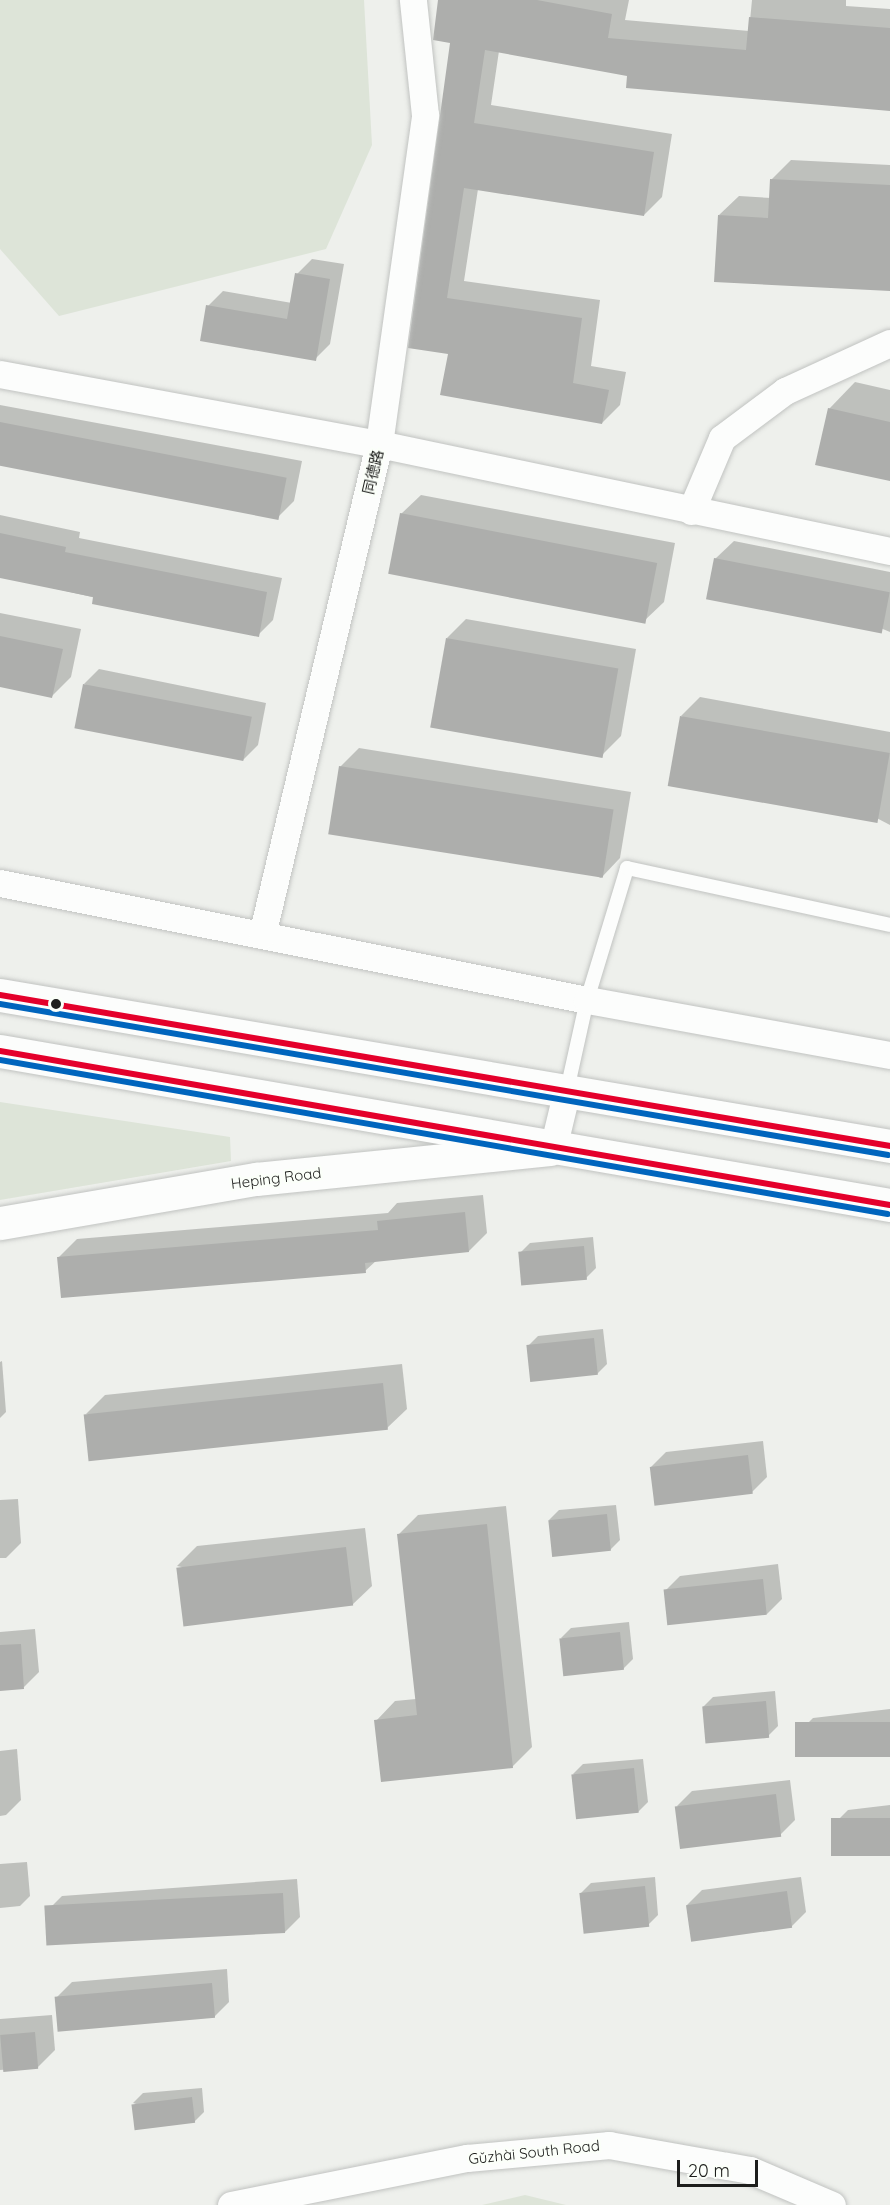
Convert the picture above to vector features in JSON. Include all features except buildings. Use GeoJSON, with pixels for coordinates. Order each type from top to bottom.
{"type":"FeatureCollection","features":[{"type":"Feature","properties":{"kind":"main road"},"geometry":{"type":"LineString","coordinates":[[0,994],[890,1146]]}},
{"type":"Feature","properties":{"kind":"main road"},"geometry":{"type":"LineString","coordinates":[[0,1051],[890,1205]]}},
{"type":"Feature","properties":{"kind":"main road","name":"Heping Road"},"geometry":{"type":"LineString","coordinates":[[0,1223],[256,1179],[553,1148]]}},
{"type":"Feature","properties":{"kind":"street","name":"同德路"},"geometry":{"type":"LineString","coordinates":[[262,935],[379,444],[425,116],[413,0]]}},
{"type":"Feature","properties":{"kind":"street"},"geometry":{"type":"LineString","coordinates":[[692,510],[722,438],[785,392],[890,343]]}},
{"type":"Feature","properties":{"kind":"street"},"geometry":{"type":"LineString","coordinates":[[0,374],[379,444],[890,551]]}},
{"type":"Feature","properties":{"kind":"street"},"geometry":{"type":"LineString","coordinates":[[0,883],[587,1000],[890,1055]]}},
{"type":"Feature","properties":{"kind":"street"},"geometry":{"type":"LineString","coordinates":[[553,1148],[567,1090]]}},
{"type":"Feature","properties":{"kind":"street","name":"Gǔzhài South Road"},"geometry":{"type":"LineString","coordinates":[[231,2205],[467,2158],[609,2145],[750,2170],[832,2205]]}},
{"type":"Feature","properties":{"kind":"lane"},"geometry":{"type":"LineString","coordinates":[[567,1090],[587,1000],[627,868],[890,925]]}},
{"type":"Feature","properties":{"kind":"shaded area"},"geometry":{"type":"Polygon","coordinates":[[[0,0],[364,0],[372,145],[326,249],[59,316],[0,249],[0,0]]]}},
{"type":"Feature","properties":{"kind":"shaded area"},"geometry":{"type":"Polygon","coordinates":[[[0,1102],[230,1137],[231,1161],[0,1200],[0,1102]]]}},
{"type":"Feature","properties":{"kind":"shaded area"},"geometry":{"type":"Polygon","coordinates":[[[525,2195],[566,2205],[482,2205],[525,2195]]]}},
{"type":"Feature","properties":{"kind":"transit line"},"geometry":{"type":"LineString","coordinates":[[0,995],[890,1146]]}},
{"type":"Feature","properties":{"kind":"transit line"},"geometry":{"type":"LineString","coordinates":[[0,1004],[888,1155]]}},
{"type":"Feature","properties":{"kind":"transit line"},"geometry":{"type":"LineString","coordinates":[[0,1051],[890,1205]]}},
{"type":"Feature","properties":{"kind":"transit line"},"geometry":{"type":"LineString","coordinates":[[0,1060],[888,1214]]}}]}
